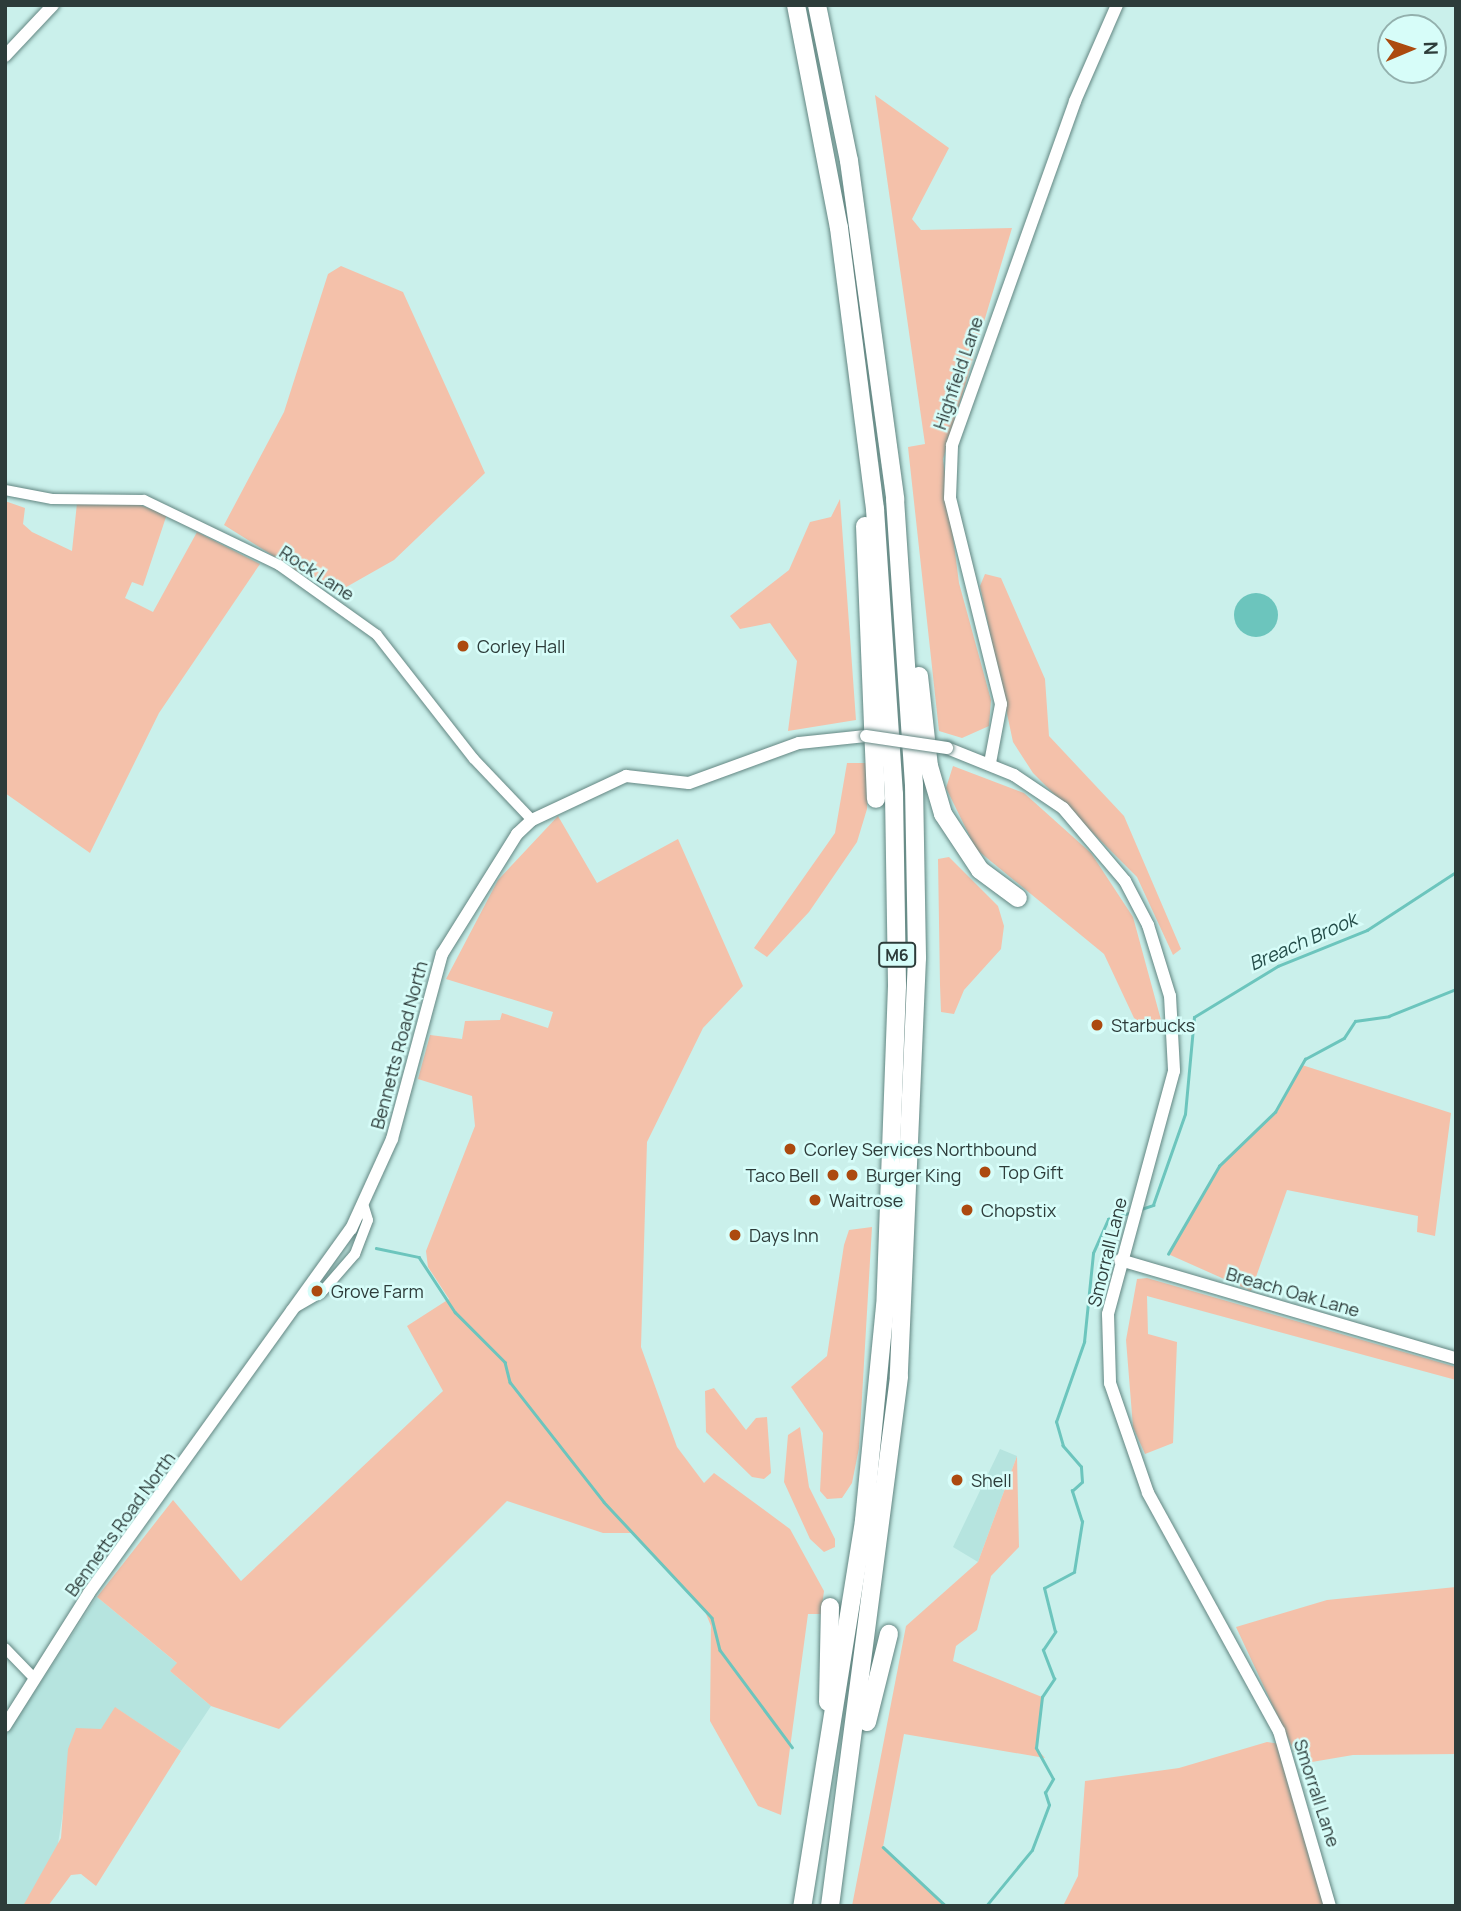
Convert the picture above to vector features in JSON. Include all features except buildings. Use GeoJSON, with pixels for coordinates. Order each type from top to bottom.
{"type":"FeatureCollection","features":[{"type":"Feature","properties":{"kind":"highway","name":"M6"},"geometry":{"type":"LineString","coordinates":[[796,5],[839,228],[886,639],[897,986],[879,1377],[823,1786],[802,1906]]}},
{"type":"Feature","properties":{"kind":"highway","name":"M6"},"geometry":{"type":"LineString","coordinates":[[817,5],[849,160],[895,499],[914,785],[913,1168],[891,1460],[848,1800],[830,1906]]}},
{"type":"Feature","properties":{"kind":"highway"},"geometry":{"type":"LineString","coordinates":[[839,228],[868,573],[876,799]]}},
{"type":"Feature","properties":{"kind":"highway"},"geometry":{"type":"LineString","coordinates":[[895,499],[936,796],[954,838],[980,870],[1018,898]]}},
{"type":"Feature","properties":{"kind":"highway"},"geometry":{"type":"LineString","coordinates":[[823,1786],[830,1607]]}},
{"type":"Feature","properties":{"kind":"highway"},"geometry":{"type":"LineString","coordinates":[[848,1800],[889,1634]]}},
{"type":"Feature","properties":{"kind":"street"},"geometry":{"type":"LineString","coordinates":[[5,55],[53,5]]}},
{"type":"Feature","properties":{"kind":"street","name":"Highfield Lane"},"geometry":{"type":"LineString","coordinates":[[990,763],[1001,705],[950,498],[952,446],[1075,101],[1117,5]]}},
{"type":"Feature","properties":{"kind":"street","name":"Rock Lane"},"geometry":{"type":"LineString","coordinates":[[5,490],[52,499],[144,500],[279,565],[377,635],[474,759],[532,820]]}},
{"type":"Feature","properties":{"kind":"street","name":"Bennetts Road North"},"geometry":{"type":"LineString","coordinates":[[5,1726],[33,1677],[364,1207],[392,1139],[442,954],[482,882],[532,820],[626,776],[689,783],[799,743],[866,736],[947,748],[990,763]]}},
{"type":"Feature","properties":{"kind":"street","name":"Smorrall Lane"},"geometry":{"type":"LineString","coordinates":[[990,763],[1041,791],[1086,829],[1125,881],[1148,925],[1170,996],[1174,1071],[1156,1154],[1136,1204],[1120,1260],[1108,1355],[1120,1425],[1179,1553],[1279,1731],[1330,1906]]}},
{"type":"Feature","properties":{"kind":"street","name":"Breach Oak Lane"},"geometry":{"type":"LineString","coordinates":[[1120,1260],[1456,1358]]}},
{"type":"Feature","properties":{"kind":"street"},"geometry":{"type":"LineString","coordinates":[[5,1648],[33,1677]]}},
{"type":"Feature","properties":{"kind":"shaded area"},"geometry":{"type":"Polygon","coordinates":[[[875,95],[949,148],[912,219],[921,230],[1012,228],[943,459],[959,583],[991,700],[989,726],[962,738],[939,731],[908,447],[925,444],[875,95]]]}},
{"type":"Feature","properties":{"kind":"shaded area"},"geometry":{"type":"Polygon","coordinates":[[[341,266],[403,292],[485,473],[394,560],[334,594],[224,525],[284,412],[328,274],[341,266]]]}},
{"type":"Feature","properties":{"kind":"shaded area"},"geometry":{"type":"Polygon","coordinates":[[[840,499],[856,720],[788,731],[797,661],[770,623],[740,629],[730,616],[789,570],[810,522],[831,517],[840,499]]]}},
{"type":"Feature","properties":{"kind":"shaded area"},"geometry":{"type":"Polygon","coordinates":[[[5,501],[25,508],[23,524],[32,532],[72,551],[77,503],[130,502],[167,514],[143,586],[132,582],[125,598],[153,612],[197,532],[260,564],[159,713],[90,853],[5,793],[5,501]]]}},
{"type":"Feature","properties":{"kind":"shaded area"},"geometry":{"type":"Polygon","coordinates":[[[985,574],[1001,578],[1045,679],[1049,736],[1124,816],[1181,949],[1173,955],[1137,877],[1033,773],[1013,742],[980,586],[985,574]]]}},
{"type":"Feature","properties":{"kind":"shaded area"},"geometry":{"type":"Polygon","coordinates":[[[847,763],[869,763],[867,809],[857,842],[809,912],[767,957],[754,948],[835,833],[847,763]]]}},
{"type":"Feature","properties":{"kind":"shaded area"},"geometry":{"type":"Polygon","coordinates":[[[953,766],[1024,793],[1091,853],[1133,917],[1161,1020],[1155,1031],[1134,1018],[1104,954],[976,849],[946,788],[953,766]]]}},
{"type":"Feature","properties":{"kind":"shaded area"},"geometry":{"type":"Polygon","coordinates":[[[558,816],[597,883],[678,839],[743,986],[703,1028],[647,1142],[641,1347],[677,1447],[704,1483],[714,1473],[790,1529],[824,1591],[821,1614],[808,1614],[781,1815],[758,1806],[710,1721],[711,1626],[704,1609],[634,1533],[603,1533],[507,1501],[279,1729],[211,1706],[170,1671],[177,1663],[97,1597],[173,1500],[241,1581],[443,1391],[407,1326],[449,1299],[428,1267],[426,1251],[475,1126],[472,1096],[418,1079],[430,1035],[462,1039],[465,1021],[500,1020],[502,1013],[548,1028],[553,1012],[446,979],[498,880],[558,816]]]}},
{"type":"Feature","properties":{"kind":"shaded area"},"geometry":{"type":"Polygon","coordinates":[[[949,857],[998,906],[1004,926],[1001,949],[964,990],[954,1014],[941,1012],[940,985],[938,859],[949,857]]]}},
{"type":"Feature","properties":{"kind":"shaded area"},"geometry":{"type":"Polygon","coordinates":[[[1302,1065],[1451,1113],[1435,1236],[1417,1232],[1418,1216],[1287,1190],[1251,1291],[1168,1254],[1219,1166],[1275,1112],[1302,1065]]]}},
{"type":"Feature","properties":{"kind":"shaded area"},"geometry":{"type":"Polygon","coordinates":[[[872,1227],[859,1448],[852,1483],[842,1498],[827,1499],[820,1491],[823,1433],[791,1387],[827,1356],[844,1245],[849,1230],[872,1227]]]}},
{"type":"Feature","properties":{"kind":"shaded area"},"geometry":{"type":"Polygon","coordinates":[[[1147,1278],[1456,1367],[1456,1380],[1147,1296],[1148,1334],[1177,1342],[1173,1443],[1145,1454],[1133,1427],[1126,1340],[1137,1279],[1147,1278]]]}},
{"type":"Feature","properties":{"kind":"shaded area"},"geometry":{"type":"Polygon","coordinates":[[[714,1388],[746,1430],[756,1418],[767,1417],[771,1473],[764,1479],[752,1477],[706,1432],[705,1391],[714,1388]]]}},
{"type":"Feature","properties":{"kind":"shaded area"},"geometry":{"type":"Polygon","coordinates":[[[800,1427],[809,1487],[835,1539],[835,1547],[824,1552],[810,1539],[784,1482],[788,1435],[800,1427]]]}},
{"type":"Feature","properties":{"kind":"shaded area"},"geometry":{"type":"Polygon","coordinates":[[[1000,1449],[1017,1456],[978,1562],[953,1547],[1000,1449]]]}},
{"type":"Feature","properties":{"kind":"shaded area"},"geometry":{"type":"Polygon","coordinates":[[[1017,1456],[1019,1547],[991,1576],[977,1630],[956,1646],[953,1661],[1042,1697],[1036,1748],[1045,1758],[904,1734],[883,1847],[946,1906],[852,1906],[906,1626],[978,1562],[1017,1456]]]}},
{"type":"Feature","properties":{"kind":"shaded area"},"geometry":{"type":"Polygon","coordinates":[[[1456,1587],[1456,1754],[1353,1755],[1300,1764],[1236,1627],[1327,1600],[1456,1587]]]}},
{"type":"Feature","properties":{"kind":"shaded area"},"geometry":{"type":"Polygon","coordinates":[[[97,1597],[178,1664],[170,1671],[211,1706],[181,1751],[116,1708],[65,1800],[48,1906],[5,1906],[5,1737],[97,1597]]]}},
{"type":"Feature","properties":{"kind":"shaded area"},"geometry":{"type":"Polygon","coordinates":[[[115,1707],[181,1751],[96,1886],[81,1874],[71,1875],[48,1906],[23,1906],[61,1838],[68,1749],[76,1728],[101,1729],[115,1707]]]}},
{"type":"Feature","properties":{"kind":"shaded area"},"geometry":{"type":"Polygon","coordinates":[[[1267,1742],[1281,1744],[1327,1906],[1063,1906],[1078,1876],[1085,1781],[1179,1768],[1267,1742]]]}},
{"type":"Feature","properties":{"kind":"water"},"geometry":{"type":"Polygon","coordinates":[[[1256,593],[1272,599],[1278,615],[1272,631],[1256,637],[1240,631],[1234,615],[1240,599],[1256,593]]]}},
{"type":"Feature","properties":{"kind":"waterway","name":"Breach Brook"},"geometry":{"type":"LineString","coordinates":[[1141,1209],[1153,1205],[1185,1114],[1194,1017],[1278,966],[1367,930],[1456,872]]}},
{"type":"Feature","properties":{"kind":"waterway"},"geometry":{"type":"LineString","coordinates":[[1168,1254],[1219,1166],[1275,1112],[1305,1059],[1344,1038],[1355,1021],[1389,1016],[1456,989]]}},
{"type":"Feature","properties":{"kind":"waterway","name":"Breach Brook"},"geometry":{"type":"LineString","coordinates":[[986,1906],[1032,1850],[1049,1805],[1045,1793],[1053,1779],[1036,1748],[1042,1697],[1054,1679],[1043,1650],[1055,1632],[1044,1588],[1074,1572],[1082,1522],[1072,1491],[1082,1482],[1081,1467],[1063,1446],[1056,1422],[1084,1342],[1093,1253],[1108,1219],[1132,1212]]}},
{"type":"Feature","properties":{"kind":"waterway"},"geometry":{"type":"LineString","coordinates":[[376,1248],[419,1257],[455,1312],[505,1362],[510,1382],[604,1502],[712,1618],[720,1650],[792,1747]]}},
{"type":"Feature","properties":{"kind":"waterway"},"geometry":{"type":"LineString","coordinates":[[883,1847],[946,1906]]}},
{"type":"Feature","properties":{"kind":"place","name":"Corley Hall"},"geometry":{"type":"Point","coordinates":[463,646]}},
{"type":"Feature","properties":{"kind":"place","name":"Starbucks"},"geometry":{"type":"Point","coordinates":[1097,1025]}},
{"type":"Feature","properties":{"kind":"place","name":"Corley Services Northbound"},"geometry":{"type":"Point","coordinates":[790,1149]}},
{"type":"Feature","properties":{"kind":"place","name":"Top Gift"},"geometry":{"type":"Point","coordinates":[985,1172]}},
{"type":"Feature","properties":{"kind":"place","name":"Taco Bell"},"geometry":{"type":"Point","coordinates":[833,1175]}},
{"type":"Feature","properties":{"kind":"place","name":"Burger King"},"geometry":{"type":"Point","coordinates":[852,1175]}},
{"type":"Feature","properties":{"kind":"place","name":"Waitrose"},"geometry":{"type":"Point","coordinates":[815,1200]}},
{"type":"Feature","properties":{"kind":"place","name":"Chopstix"},"geometry":{"type":"Point","coordinates":[967,1210]}},
{"type":"Feature","properties":{"kind":"place","name":"Days Inn"},"geometry":{"type":"Point","coordinates":[735,1235]}},
{"type":"Feature","properties":{"kind":"place","name":"Grove Farm"},"geometry":{"type":"Point","coordinates":[317,1291]}},
{"type":"Feature","properties":{"kind":"place","name":"Shell"},"geometry":{"type":"Point","coordinates":[957,1480]}}]}
